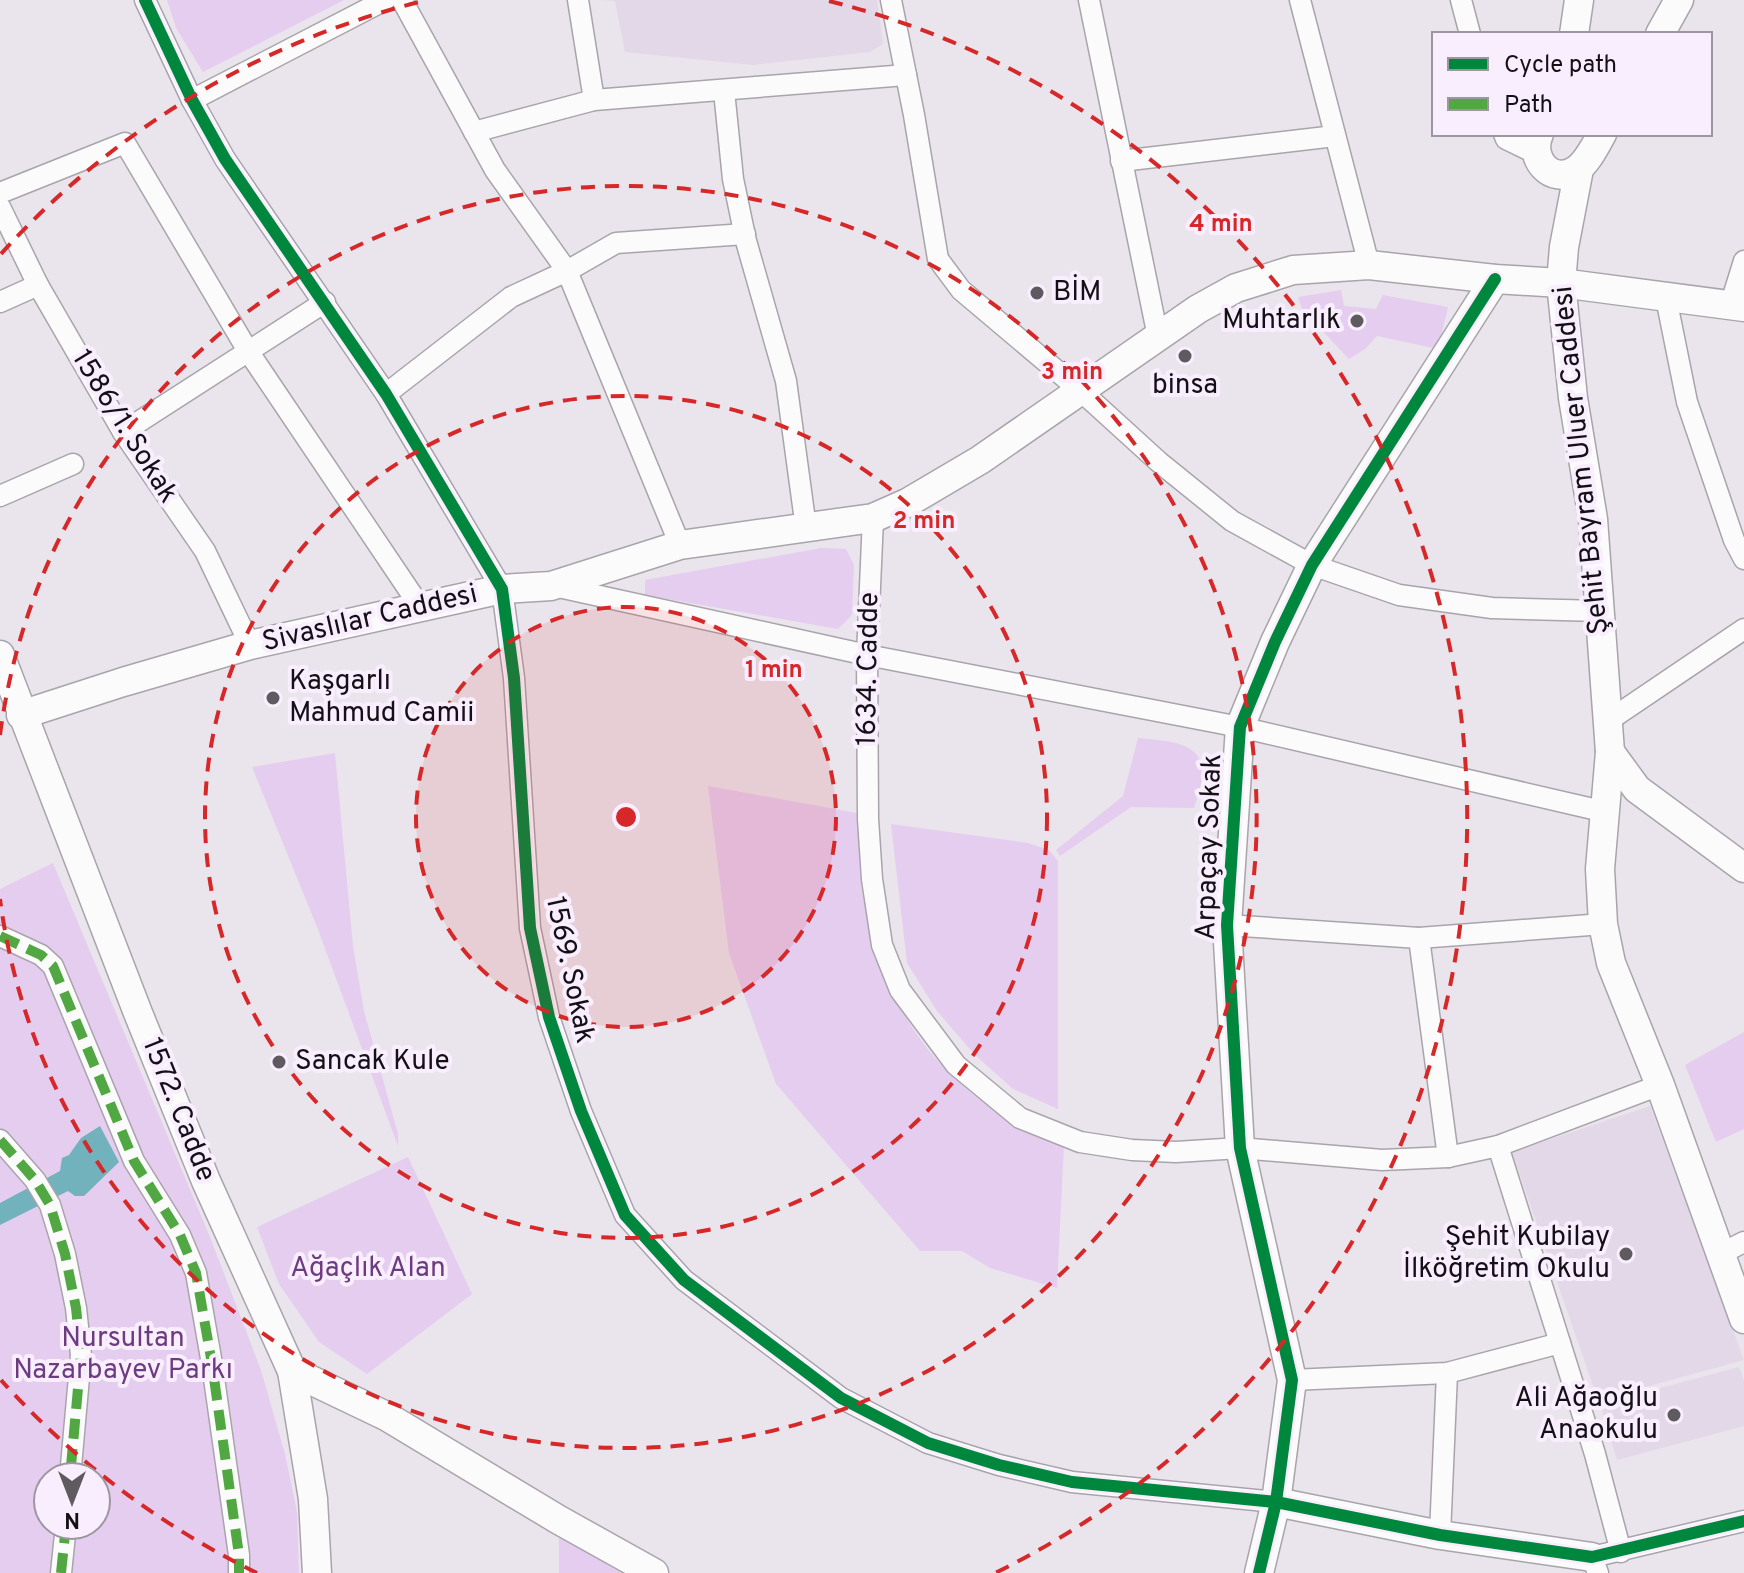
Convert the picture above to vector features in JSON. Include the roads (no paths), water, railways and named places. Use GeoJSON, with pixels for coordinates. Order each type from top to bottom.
{"type":"FeatureCollection","features":[{"type":"Feature","properties":{"kind":"main road"},"geometry":{"type":"LineString","coordinates":[[1574,32],[1579,0]]}},
{"type":"Feature","properties":{"kind":"main road"},"geometry":{"type":"LineString","coordinates":[[1661,32],[1679,0]]}},
{"type":"Feature","properties":{"kind":"main road"},"geometry":{"type":"LineString","coordinates":[[1564,247],[1581,166],[1588,149],[1585,136]]}},
{"type":"Feature","properties":{"kind":"main road"},"geometry":{"type":"LineString","coordinates":[[1540,152],[1563,175],[1581,166],[1601,136]]}},
{"type":"Feature","properties":{"kind":"main road"},"geometry":{"type":"LineString","coordinates":[[1540,152],[1564,247]]}},
{"type":"Feature","properties":{"kind":"main road","name":"Şehit Bayram Uluer Caddesi"},"geometry":{"type":"LineString","coordinates":[[1564,247],[1561,283],[1573,398],[1593,519],[1610,752],[1600,869],[1603,924],[1611,963],[1660,1085],[1732,1248],[1744,1319]]}},
{"type":"Feature","properties":{"kind":"main road","name":"Sivaslılar Caddesi"},"geometry":{"type":"LineString","coordinates":[[21,715],[250,645],[502,589],[551,586],[680,545],[873,518],[907,503],[980,460],[1198,309],[1236,288],[1293,270],[1369,265],[1436,270],[1737,306]]}},
{"type":"Feature","properties":{"kind":"main road","name":"Arpaçay Sokak"},"geometry":{"type":"LineString","coordinates":[[1259,1573],[1276,1502],[1292,1380],[1240,1148],[1227,925],[1240,727],[1275,642],[1312,565],[1495,279]]}},
{"type":"Feature","properties":{"kind":"main road","name":"1572. Cadde"},"geometry":{"type":"LineString","coordinates":[[0,655],[195,1153],[292,1371],[313,1499],[317,1573]]}},
{"type":"Feature","properties":{"kind":"main road"},"geometry":{"type":"LineString","coordinates":[[1610,752],[1637,789],[1744,868]]}},
{"type":"Feature","properties":{"kind":"main road"},"geometry":{"type":"LineString","coordinates":[[292,1371],[386,1416],[654,1573]]}},
{"type":"Feature","properties":{"kind":"main road"},"geometry":{"type":"LineString","coordinates":[[1276,1502],[1595,1565]]}},
{"type":"Feature","properties":{"kind":"street"},"geometry":{"type":"LineString","coordinates":[[145,0],[192,100],[225,159],[386,394],[502,589]]}},
{"type":"Feature","properties":{"kind":"street"},"geometry":{"type":"LineString","coordinates":[[192,100],[385,0]]}},
{"type":"Feature","properties":{"kind":"street"},"geometry":{"type":"LineString","coordinates":[[402,0],[495,170],[567,271],[680,545]]}},
{"type":"Feature","properties":{"kind":"street"},"geometry":{"type":"LineString","coordinates":[[578,0],[594,100]]}},
{"type":"Feature","properties":{"kind":"street"},"geometry":{"type":"LineString","coordinates":[[891,0],[938,259],[961,290],[1159,462],[1232,521],[1312,565],[1399,595],[1492,608],[1600,611]]}},
{"type":"Feature","properties":{"kind":"street"},"geometry":{"type":"LineString","coordinates":[[1089,0],[1158,337]]}},
{"type":"Feature","properties":{"kind":"street"},"geometry":{"type":"LineString","coordinates":[[1300,0],[1369,265]]}},
{"type":"Feature","properties":{"kind":"street"},"geometry":{"type":"LineString","coordinates":[[1461,0],[1469,32]]}},
{"type":"Feature","properties":{"kind":"street"},"geometry":{"type":"LineString","coordinates":[[474,132],[594,100],[906,75]]}},
{"type":"Feature","properties":{"kind":"street"},"geometry":{"type":"LineString","coordinates":[[724,91],[733,179],[786,381],[806,528]]}},
{"type":"Feature","properties":{"kind":"street"},"geometry":{"type":"LineString","coordinates":[[1121,161],[1335,136]]}},
{"type":"Feature","properties":{"kind":"street"},"geometry":{"type":"LineString","coordinates":[[1505,136],[1540,152]]}},
{"type":"Feature","properties":{"kind":"street"},"geometry":{"type":"LineString","coordinates":[[0,193],[125,143],[248,351],[421,608]]}},
{"type":"Feature","properties":{"kind":"street","name":"1586/1. Sokak"},"geometry":{"type":"LineString","coordinates":[[0,207],[38,285],[123,432],[205,551],[250,645]]}},
{"type":"Feature","properties":{"kind":"street"},"geometry":{"type":"LineString","coordinates":[[386,394],[511,297],[567,271],[616,243],[745,234]]}},
{"type":"Feature","properties":{"kind":"street"},"geometry":{"type":"LineString","coordinates":[[1737,306],[1744,261]]}},
{"type":"Feature","properties":{"kind":"street"},"geometry":{"type":"LineString","coordinates":[[0,302],[38,285]]}},
{"type":"Feature","properties":{"kind":"street"},"geometry":{"type":"LineString","coordinates":[[1666,298],[1687,402],[1734,540],[1744,559]]}},
{"type":"Feature","properties":{"kind":"street"},"geometry":{"type":"LineString","coordinates":[[123,432],[325,302]]}},
{"type":"Feature","properties":{"kind":"street"},"geometry":{"type":"LineString","coordinates":[[0,496],[73,464]]}},
{"type":"Feature","properties":{"kind":"street","name":"1634. Cadde"},"geometry":{"type":"LineString","coordinates":[[873,518],[867,655],[868,819],[872,879],[882,945],[900,990],[956,1065],[1020,1118],[1080,1142],[1132,1150],[1176,1152],[1240,1148],[1382,1160],[1448,1157],[1498,1146],[1660,1085]]}},
{"type":"Feature","properties":{"kind":"street"},"geometry":{"type":"LineString","coordinates":[[551,586],[867,655],[1240,727],[1606,812]]}},
{"type":"Feature","properties":{"kind":"street","name":"1569. Sokak"},"geometry":{"type":"LineString","coordinates":[[502,589],[514,678],[530,928],[549,1017],[581,1111],[625,1215],[684,1280],[841,1398],[928,1443],[999,1465],[1072,1482],[1276,1502]]}},
{"type":"Feature","properties":{"kind":"street"},"geometry":{"type":"LineString","coordinates":[[1608,721],[1744,629]]}},
{"type":"Feature","properties":{"kind":"street"},"geometry":{"type":"LineString","coordinates":[[1227,925],[1419,938],[1603,924]]}},
{"type":"Feature","properties":{"kind":"street"},"geometry":{"type":"LineString","coordinates":[[0,936],[41,955],[53,966],[134,1161],[188,1249],[196,1273],[208,1336],[239,1573]]}},
{"type":"Feature","properties":{"kind":"street"},"geometry":{"type":"LineString","coordinates":[[1419,938],[1448,1157]]}},
{"type":"Feature","properties":{"kind":"street"},"geometry":{"type":"LineString","coordinates":[[0,1140],[35,1180],[50,1205],[65,1254],[80,1345],[72,1461]]}},
{"type":"Feature","properties":{"kind":"street"},"geometry":{"type":"LineString","coordinates":[[1498,1146],[1621,1552]]}},
{"type":"Feature","properties":{"kind":"street"},"geometry":{"type":"LineString","coordinates":[[1292,1380],[1447,1373],[1560,1343]]}},
{"type":"Feature","properties":{"kind":"street"},"geometry":{"type":"LineString","coordinates":[[1440,1535],[1447,1373]]}},
{"type":"Feature","properties":{"kind":"street"},"geometry":{"type":"LineString","coordinates":[[1595,1565],[1621,1552],[1744,1521]]}},
{"type":"Feature","properties":{"kind":"street"},"geometry":{"type":"LineString","coordinates":[[61,1573],[64,1541]]}},
{"type":"Feature","properties":{"kind":"water"},"geometry":{"type":"Polygon","coordinates":[[[100,1126],[119,1162],[84,1196],[75,1196],[68,1191],[0,1225],[0,1203],[60,1171],[62,1158],[69,1155],[81,1138],[100,1126]]]}},
{"type":"Feature","properties":{"kind":"place","name":"BİM"},"geometry":{"type":"Point","coordinates":[1037,293]}},
{"type":"Feature","properties":{"kind":"place","name":"Muhtarlık"},"geometry":{"type":"Point","coordinates":[1357,321]}},
{"type":"Feature","properties":{"kind":"place","name":"binsa"},"geometry":{"type":"Point","coordinates":[1185,356]}},
{"type":"Feature","properties":{"kind":"place","name":"Kaşgarlı Mahmud Camii"},"geometry":{"type":"Point","coordinates":[273,698]}},
{"type":"Feature","properties":{"kind":"place","name":"Sancak Kule"},"geometry":{"type":"Point","coordinates":[279,1062]}},
{"type":"Feature","properties":{"kind":"place","name":"Şehit Kubilay İlköğretim Okulu"},"geometry":{"type":"Point","coordinates":[1626,1254]}},
{"type":"Feature","properties":{"kind":"place","name":"Ali Ağaoğlu Anaokulu"},"geometry":{"type":"Point","coordinates":[1674,1415]}},
{"type":"Feature","properties":{"kind":"park label","name":"Ağaçlık Alan"},"geometry":{"type":"Point","coordinates":[368,1269]}},
{"type":"Feature","properties":{"kind":"park label","name":"Nursultan Nazarbayev Parkı"},"geometry":{"type":"Point","coordinates":[123,1355]}}]}
